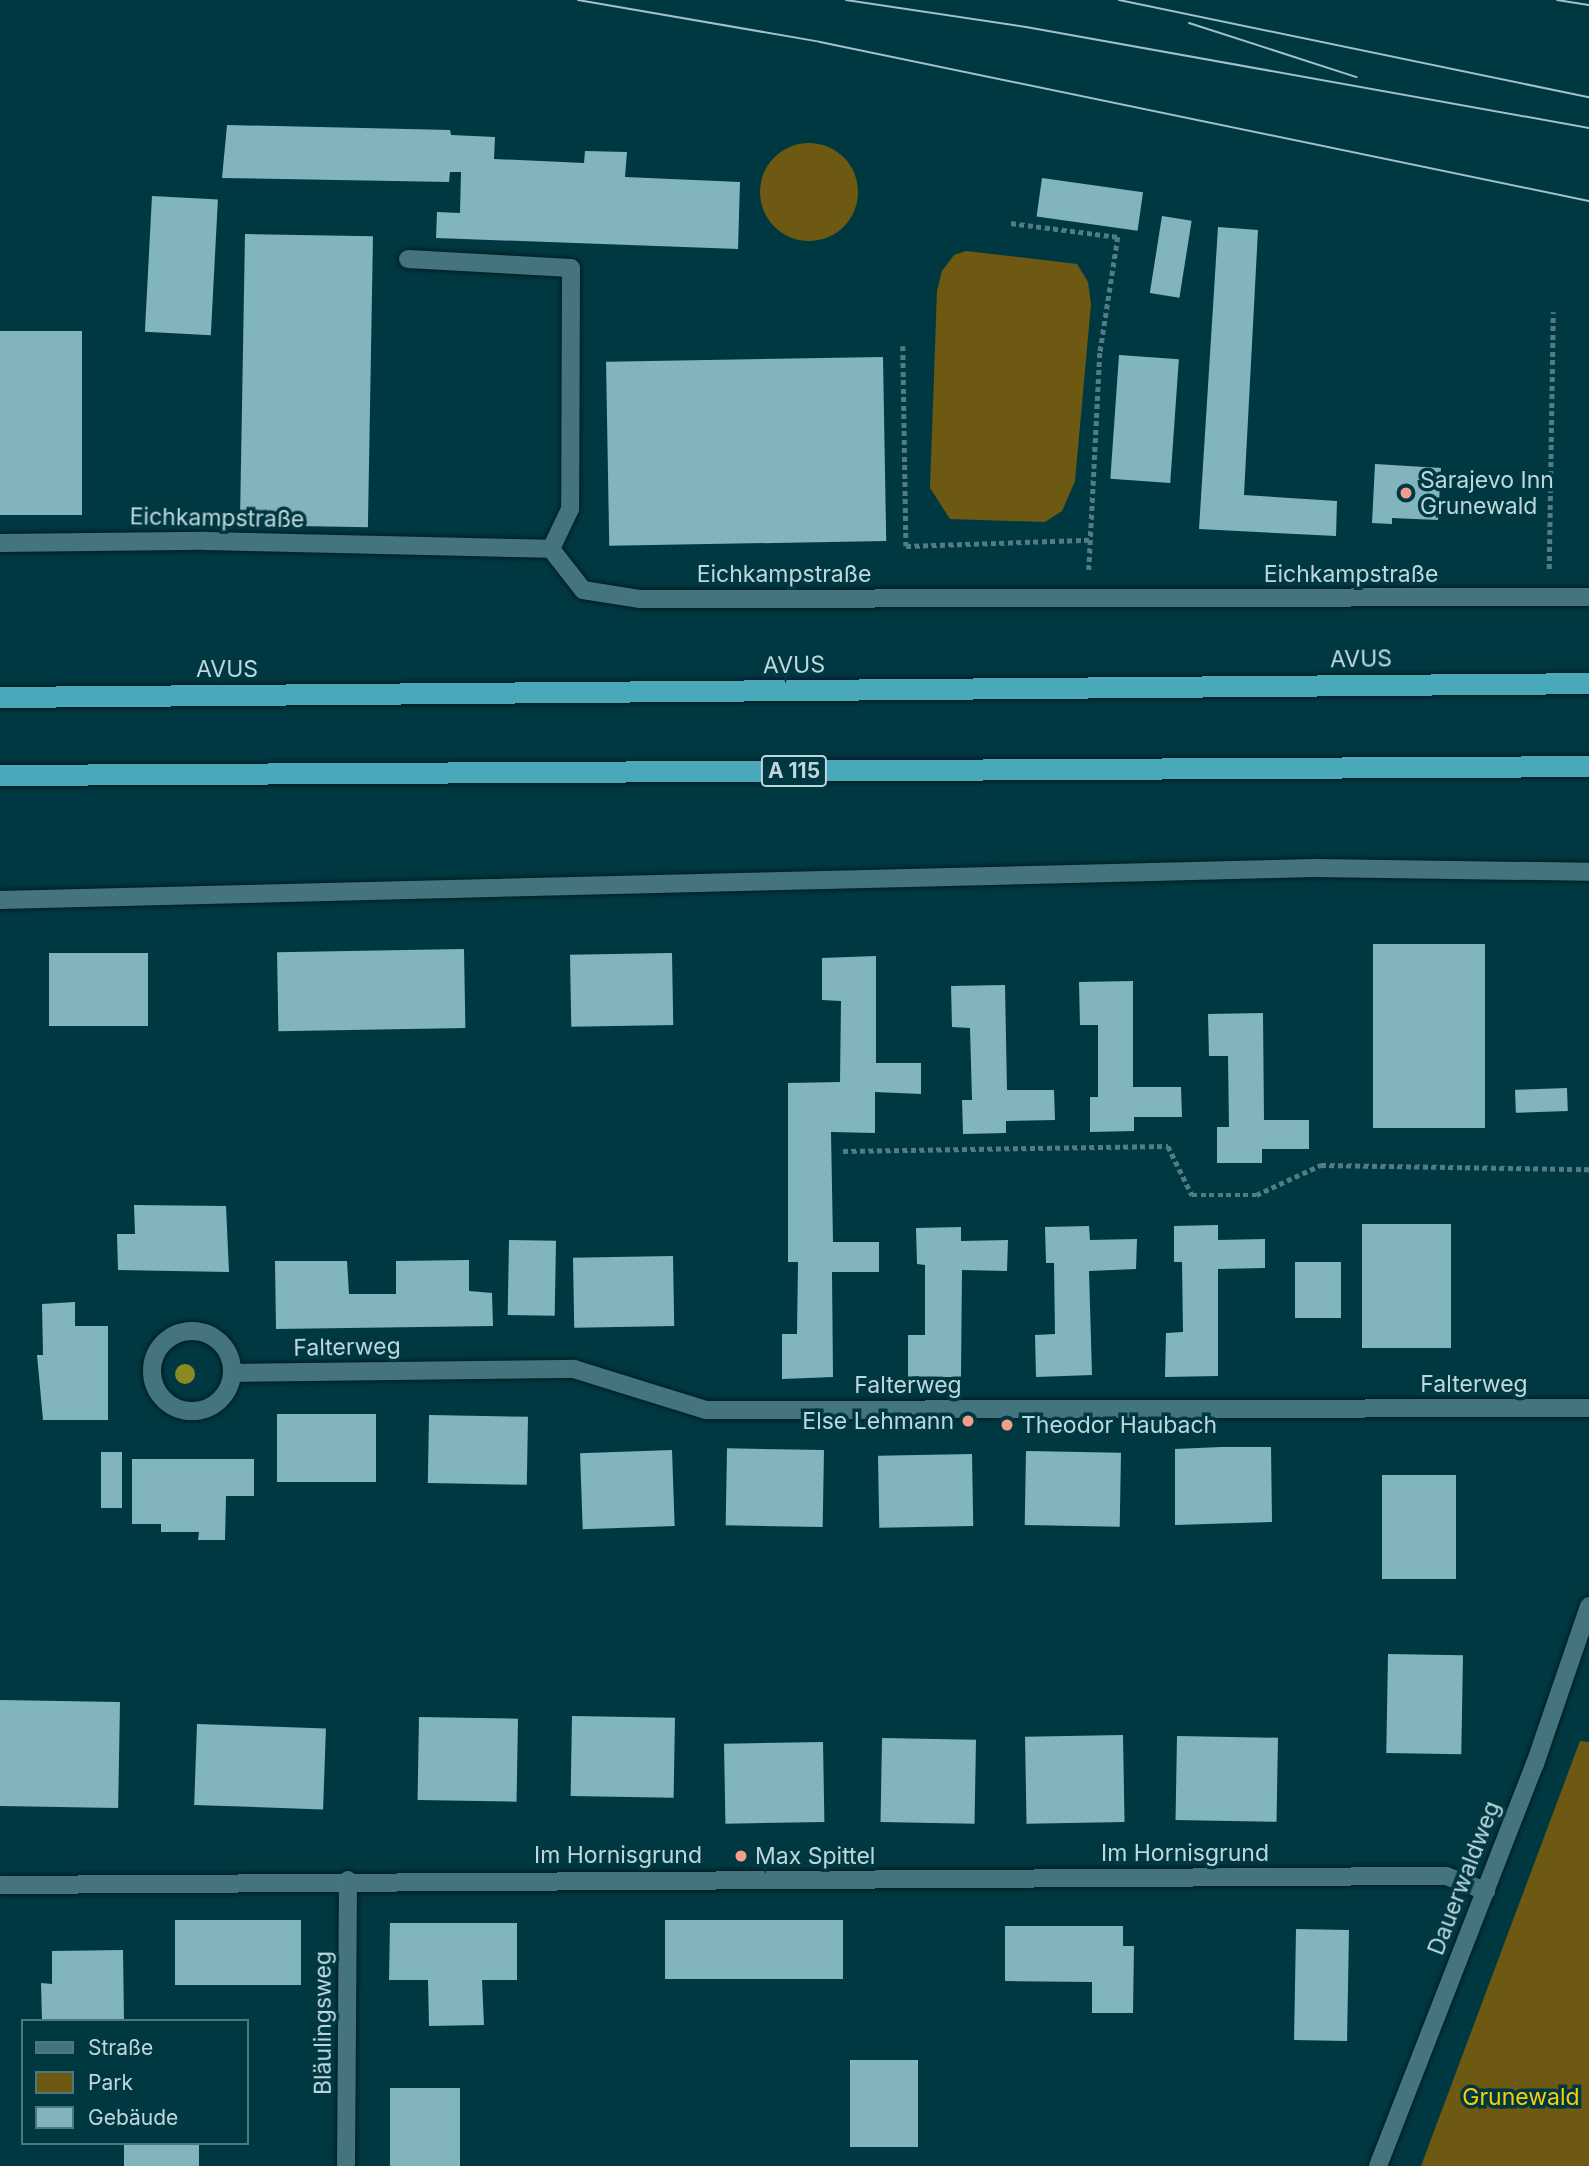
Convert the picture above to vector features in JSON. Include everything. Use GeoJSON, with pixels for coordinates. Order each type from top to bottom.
{"type":"FeatureCollection","features":[{"type":"Feature","properties":{"kind":"highway","name":"AVUS"},"geometry":{"type":"LineString","coordinates":[[0,697],[1589,683]]}},
{"type":"Feature","properties":{"kind":"highway","name":"A 115"},"geometry":{"type":"LineString","coordinates":[[0,775],[1589,766]]}},
{"type":"Feature","properties":{"kind":"street"},"geometry":{"type":"LineString","coordinates":[[408,259],[571,268],[570,509],[551,549]]}},
{"type":"Feature","properties":{"kind":"street","name":"Eichkampstraße"},"geometry":{"type":"LineString","coordinates":[[0,542],[206,541],[551,549],[583,590],[639,599],[1589,597]]}},
{"type":"Feature","properties":{"kind":"street"},"geometry":{"type":"LineString","coordinates":[[0,900],[1315,868],[1589,872]]}},
{"type":"Feature","properties":{"kind":"street"},"geometry":{"type":"LineString","coordinates":[[194,1331],[206,1334],[226,1349],[232,1373],[222,1398],[198,1411],[171,1405],[154,1384],[152,1370],[161,1346],[181,1332],[194,1331]]}},
{"type":"Feature","properties":{"kind":"street","name":"Falterweg"},"geometry":{"type":"LineString","coordinates":[[232,1373],[574,1369],[706,1410],[1589,1408]]}},
{"type":"Feature","properties":{"kind":"street","name":"Dauerwaldweg"},"geometry":{"type":"LineString","coordinates":[[1378,2166],[1486,1891],[1589,1606]]}},
{"type":"Feature","properties":{"kind":"street","name":"Im Hornisgrund"},"geometry":{"type":"LineString","coordinates":[[0,1885],[348,1880],[1446,1876],[1486,1891]]}},
{"type":"Feature","properties":{"kind":"street","name":"Bläulingsweg"},"geometry":{"type":"LineString","coordinates":[[346,2166],[348,1880]]}},
{"type":"Feature","properties":{"kind":"path"},"geometry":{"type":"LineString","coordinates":[[1011,223],[1118,237],[1101,353],[1088,599]]}},
{"type":"Feature","properties":{"kind":"path"},"geometry":{"type":"LineString","coordinates":[[1549,598],[1553,312]]}},
{"type":"Feature","properties":{"kind":"path"},"geometry":{"type":"LineString","coordinates":[[903,346],[906,546],[1091,540]]}},
{"type":"Feature","properties":{"kind":"path"},"geometry":{"type":"LineString","coordinates":[[843,1151],[1168,1146],[1192,1195],[1256,1195],[1321,1165],[1589,1169]]}},
{"type":"Feature","properties":{"kind":"green space"},"geometry":{"type":"Polygon","coordinates":[[[809,143],[828,146],[844,157],[855,173],[858,192],[855,211],[844,227],[828,238],[809,241],[790,238],[774,227],[763,211],[760,192],[763,173],[774,157],[790,146],[809,143]]]}},
{"type":"Feature","properties":{"kind":"green space"},"geometry":{"type":"Polygon","coordinates":[[[966,251],[1077,264],[1088,282],[1091,304],[1075,481],[1062,511],[1045,522],[950,519],[930,488],[937,291],[942,271],[954,255],[966,251]]]}},
{"type":"Feature","properties":{"kind":"green space","name":"Grunewald"},"geometry":{"type":"Polygon","coordinates":[[[1580,1741],[1589,1742],[1589,2166],[1421,2166],[1580,1741]]]}},
{"type":"Feature","properties":{"kind":"building"},"geometry":{"type":"Polygon","coordinates":[[[227,125],[450,130],[451,135],[495,137],[494,159],[584,163],[585,151],[627,152],[625,177],[740,182],[738,249],[436,238],[437,212],[460,213],[461,172],[450,172],[449,182],[222,178],[227,125]]]}},
{"type":"Feature","properties":{"kind":"building"},"geometry":{"type":"Polygon","coordinates":[[[1042,178],[1143,192],[1138,231],[1037,217],[1042,178]]]}},
{"type":"Feature","properties":{"kind":"building"},"geometry":{"type":"Polygon","coordinates":[[[152,196],[218,199],[211,335],[145,332],[152,196]]]}},
{"type":"Feature","properties":{"kind":"building"},"geometry":{"type":"Polygon","coordinates":[[[1162,216],[1192,221],[1179,298],[1150,293],[1162,216]]]}},
{"type":"Feature","properties":{"kind":"building"},"geometry":{"type":"Polygon","coordinates":[[[1218,227],[1258,230],[1244,495],[1337,501],[1336,536],[1199,529],[1218,227]]]}},
{"type":"Feature","properties":{"kind":"building"},"geometry":{"type":"Polygon","coordinates":[[[245,234],[373,236],[368,527],[240,525],[245,234]]]}},
{"type":"Feature","properties":{"kind":"building"},"geometry":{"type":"Polygon","coordinates":[[[0,331],[82,331],[82,515],[0,515],[0,331]]]}},
{"type":"Feature","properties":{"kind":"building"},"geometry":{"type":"Polygon","coordinates":[[[1119,355],[1179,359],[1170,483],[1110,479],[1119,355]]]}},
{"type":"Feature","properties":{"kind":"building"},"geometry":{"type":"Polygon","coordinates":[[[883,357],[886,541],[609,546],[606,362],[883,357]]]}},
{"type":"Feature","properties":{"kind":"building","name":"Sarajevo Inn Grunewald"},"geometry":{"type":"Polygon","coordinates":[[[1375,464],[1441,468],[1438,520],[1392,518],[1392,524],[1372,523],[1375,464]]]}},
{"type":"Feature","properties":{"kind":"building"},"geometry":{"type":"Polygon","coordinates":[[[1373,944],[1485,944],[1485,1128],[1373,1128],[1373,944]]]}},
{"type":"Feature","properties":{"kind":"building"},"geometry":{"type":"Polygon","coordinates":[[[464,949],[465,1028],[278,1031],[277,952],[464,949]]]}},
{"type":"Feature","properties":{"kind":"building"},"geometry":{"type":"Polygon","coordinates":[[[49,953],[148,953],[148,1026],[49,1026],[49,953]]]}},
{"type":"Feature","properties":{"kind":"building"},"geometry":{"type":"Polygon","coordinates":[[[672,953],[673,1025],[571,1027],[570,955],[672,953]]]}},
{"type":"Feature","properties":{"kind":"building"},"geometry":{"type":"Polygon","coordinates":[[[876,956],[876,1063],[921,1063],[921,1094],[875,1092],[875,1133],[831,1132],[833,1242],[879,1242],[879,1272],[832,1272],[833,1377],[782,1379],[782,1334],[797,1334],[798,1262],[788,1262],[788,1083],[840,1082],[841,1001],[822,1000],[822,958],[876,956]]]}},
{"type":"Feature","properties":{"kind":"building"},"geometry":{"type":"Polygon","coordinates":[[[1133,981],[1133,1087],[1181,1087],[1182,1117],[1134,1117],[1134,1131],[1090,1132],[1090,1097],[1098,1097],[1098,1025],[1080,1025],[1079,982],[1133,981]]]}},
{"type":"Feature","properties":{"kind":"building"},"geometry":{"type":"Polygon","coordinates":[[[1005,985],[1007,1090],[1054,1090],[1055,1120],[1006,1121],[1006,1133],[963,1134],[962,1100],[972,1100],[970,1028],[952,1027],[951,986],[1005,985]]]}},
{"type":"Feature","properties":{"kind":"building"},"geometry":{"type":"Polygon","coordinates":[[[1263,1013],[1264,1120],[1309,1120],[1309,1149],[1262,1149],[1262,1163],[1217,1163],[1217,1127],[1229,1127],[1228,1056],[1209,1056],[1208,1014],[1263,1013]]]}},
{"type":"Feature","properties":{"kind":"building"},"geometry":{"type":"Polygon","coordinates":[[[1567,1088],[1568,1111],[1516,1113],[1515,1090],[1567,1088]]]}},
{"type":"Feature","properties":{"kind":"building"},"geometry":{"type":"Polygon","coordinates":[[[134,1205],[226,1206],[229,1272],[118,1270],[117,1234],[135,1234],[134,1205]]]}},
{"type":"Feature","properties":{"kind":"building"},"geometry":{"type":"Polygon","coordinates":[[[1362,1224],[1451,1224],[1451,1348],[1362,1348],[1362,1224]]]}},
{"type":"Feature","properties":{"kind":"building"},"geometry":{"type":"Polygon","coordinates":[[[1218,1225],[1218,1240],[1265,1239],[1265,1268],[1218,1269],[1218,1376],[1165,1377],[1166,1333],[1183,1332],[1182,1262],[1174,1262],[1174,1226],[1218,1225]]]}},
{"type":"Feature","properties":{"kind":"building"},"geometry":{"type":"Polygon","coordinates":[[[1089,1226],[1090,1240],[1137,1239],[1136,1269],[1089,1271],[1092,1375],[1036,1377],[1035,1335],[1055,1334],[1054,1263],[1046,1263],[1045,1227],[1089,1226]]]}},
{"type":"Feature","properties":{"kind":"building"},"geometry":{"type":"Polygon","coordinates":[[[961,1227],[961,1241],[1008,1240],[1007,1271],[962,1270],[961,1377],[908,1377],[908,1335],[925,1335],[925,1265],[917,1264],[916,1228],[961,1227]]]}},
{"type":"Feature","properties":{"kind":"building"},"geometry":{"type":"Polygon","coordinates":[[[509,1240],[556,1241],[555,1316],[508,1315],[509,1240]]]}},
{"type":"Feature","properties":{"kind":"building"},"geometry":{"type":"Polygon","coordinates":[[[673,1256],[674,1326],[574,1328],[573,1258],[673,1256]]]}},
{"type":"Feature","properties":{"kind":"building"},"geometry":{"type":"Polygon","coordinates":[[[469,1260],[469,1291],[492,1293],[493,1326],[276,1329],[275,1261],[347,1261],[349,1294],[396,1294],[396,1261],[469,1260]]]}},
{"type":"Feature","properties":{"kind":"building"},"geometry":{"type":"Polygon","coordinates":[[[1295,1262],[1341,1262],[1341,1318],[1295,1318],[1295,1262]]]}},
{"type":"Feature","properties":{"kind":"building"},"geometry":{"type":"Polygon","coordinates":[[[75,1302],[75,1326],[108,1326],[108,1420],[43,1420],[37,1355],[43,1355],[42,1304],[75,1302]]]}},
{"type":"Feature","properties":{"kind":"building"},"geometry":{"type":"Polygon","coordinates":[[[277,1414],[376,1414],[376,1482],[277,1482],[277,1414]]]}},
{"type":"Feature","properties":{"kind":"building"},"geometry":{"type":"Polygon","coordinates":[[[429,1415],[528,1417],[527,1485],[428,1483],[429,1415]]]}},
{"type":"Feature","properties":{"kind":"building"},"geometry":{"type":"Polygon","coordinates":[[[1271,1447],[1272,1522],[1175,1525],[1175,1449],[1271,1447]]]}},
{"type":"Feature","properties":{"kind":"building"},"geometry":{"type":"Polygon","coordinates":[[[727,1448],[824,1450],[823,1527],[726,1525],[727,1448]]]}},
{"type":"Feature","properties":{"kind":"building"},"geometry":{"type":"Polygon","coordinates":[[[672,1450],[675,1526],[583,1529],[580,1453],[672,1450]]]}},
{"type":"Feature","properties":{"kind":"building"},"geometry":{"type":"Polygon","coordinates":[[[1026,1451],[1121,1453],[1120,1527],[1025,1525],[1026,1451]]]}},
{"type":"Feature","properties":{"kind":"building"},"geometry":{"type":"Polygon","coordinates":[[[101,1452],[122,1452],[122,1508],[101,1508],[101,1452]]]}},
{"type":"Feature","properties":{"kind":"building"},"geometry":{"type":"Polygon","coordinates":[[[972,1454],[973,1526],[879,1528],[878,1456],[972,1454]]]}},
{"type":"Feature","properties":{"kind":"building"},"geometry":{"type":"Polygon","coordinates":[[[132,1459],[254,1459],[254,1496],[226,1496],[225,1540],[198,1540],[199,1532],[161,1532],[161,1524],[132,1524],[132,1459]]]}},
{"type":"Feature","properties":{"kind":"building"},"geometry":{"type":"Polygon","coordinates":[[[1382,1475],[1456,1475],[1456,1579],[1382,1579],[1382,1475]]]}},
{"type":"Feature","properties":{"kind":"building"},"geometry":{"type":"Polygon","coordinates":[[[1388,1654],[1463,1655],[1461,1754],[1386,1753],[1388,1654]]]}},
{"type":"Feature","properties":{"kind":"building"},"geometry":{"type":"Polygon","coordinates":[[[0,1700],[120,1702],[118,1808],[0,1806],[0,1700]]]}},
{"type":"Feature","properties":{"kind":"building"},"geometry":{"type":"Polygon","coordinates":[[[572,1716],[675,1718],[674,1798],[571,1796],[572,1716]]]}},
{"type":"Feature","properties":{"kind":"building"},"geometry":{"type":"Polygon","coordinates":[[[419,1717],[518,1719],[517,1802],[418,1800],[419,1717]]]}},
{"type":"Feature","properties":{"kind":"building"},"geometry":{"type":"Polygon","coordinates":[[[197,1724],[326,1729],[323,1809],[194,1805],[197,1724]]]}},
{"type":"Feature","properties":{"kind":"building"},"geometry":{"type":"Polygon","coordinates":[[[1123,1735],[1125,1822],[1027,1824],[1025,1737],[1123,1735]]]}},
{"type":"Feature","properties":{"kind":"building"},"geometry":{"type":"Polygon","coordinates":[[[1177,1736],[1278,1738],[1277,1822],[1176,1820],[1177,1736]]]}},
{"type":"Feature","properties":{"kind":"building"},"geometry":{"type":"Polygon","coordinates":[[[882,1738],[976,1740],[975,1824],[881,1822],[882,1738]]]}},
{"type":"Feature","properties":{"kind":"building"},"geometry":{"type":"Polygon","coordinates":[[[823,1742],[824,1822],[725,1824],[724,1744],[823,1742]]]}},
{"type":"Feature","properties":{"kind":"building"},"geometry":{"type":"Polygon","coordinates":[[[175,1920],[301,1920],[301,1985],[175,1985],[175,1920]]]}},
{"type":"Feature","properties":{"kind":"building"},"geometry":{"type":"Polygon","coordinates":[[[665,1920],[843,1920],[843,1979],[665,1979],[665,1920]]]}},
{"type":"Feature","properties":{"kind":"building"},"geometry":{"type":"Polygon","coordinates":[[[390,1923],[517,1923],[517,1980],[482,1980],[484,2025],[429,2026],[428,1980],[389,1980],[390,1923]]]}},
{"type":"Feature","properties":{"kind":"building"},"geometry":{"type":"Polygon","coordinates":[[[1005,1926],[1123,1926],[1123,1946],[1134,1946],[1133,2013],[1092,2013],[1092,1982],[1005,1981],[1005,1926]]]}},
{"type":"Feature","properties":{"kind":"building"},"geometry":{"type":"Polygon","coordinates":[[[1296,1929],[1349,1930],[1347,2041],[1294,2040],[1296,1929]]]}},
{"type":"Feature","properties":{"kind":"building"},"geometry":{"type":"Polygon","coordinates":[[[123,1950],[124,2019],[42,2019],[41,1983],[52,1984],[52,1951],[123,1950]]]}},
{"type":"Feature","properties":{"kind":"building"},"geometry":{"type":"Polygon","coordinates":[[[850,2060],[918,2060],[918,2147],[850,2147],[850,2060]]]}},
{"type":"Feature","properties":{"kind":"building"},"geometry":{"type":"Polygon","coordinates":[[[390,2088],[460,2088],[460,2166],[390,2166],[390,2088]]]}},
{"type":"Feature","properties":{"kind":"building"},"geometry":{"type":"Polygon","coordinates":[[[124,2145],[199,2145],[199,2166],[124,2166],[124,2145]]]}},
{"type":"Feature","properties":{"kind":"tram line"},"geometry":{"type":"LineString","coordinates":[[578,0],[820,42],[1589,201]]}},
{"type":"Feature","properties":{"kind":"tram line"},"geometry":{"type":"LineString","coordinates":[[846,0],[1026,27],[1589,128]]}},
{"type":"Feature","properties":{"kind":"tram line"},"geometry":{"type":"LineString","coordinates":[[1119,0],[1589,97]]}},
{"type":"Feature","properties":{"kind":"tram line"},"geometry":{"type":"LineString","coordinates":[[1557,0],[1589,5]]}},
{"type":"Feature","properties":{"kind":"tram line"},"geometry":{"type":"LineString","coordinates":[[1189,23],[1356,77]]}},
{"type":"Feature","properties":{"kind":"place","name":"Sarajevo Inn Grunewald"},"geometry":{"type":"Point","coordinates":[1406,493]}},
{"type":"Feature","properties":{"kind":"place","name":"Else Lehmann"},"geometry":{"type":"Point","coordinates":[968,1421]}},
{"type":"Feature","properties":{"kind":"place","name":"Theodor Haubach"},"geometry":{"type":"Point","coordinates":[1007,1425]}},
{"type":"Feature","properties":{"kind":"place","name":"Max Spittel"},"geometry":{"type":"Point","coordinates":[741,1856]}}]}
